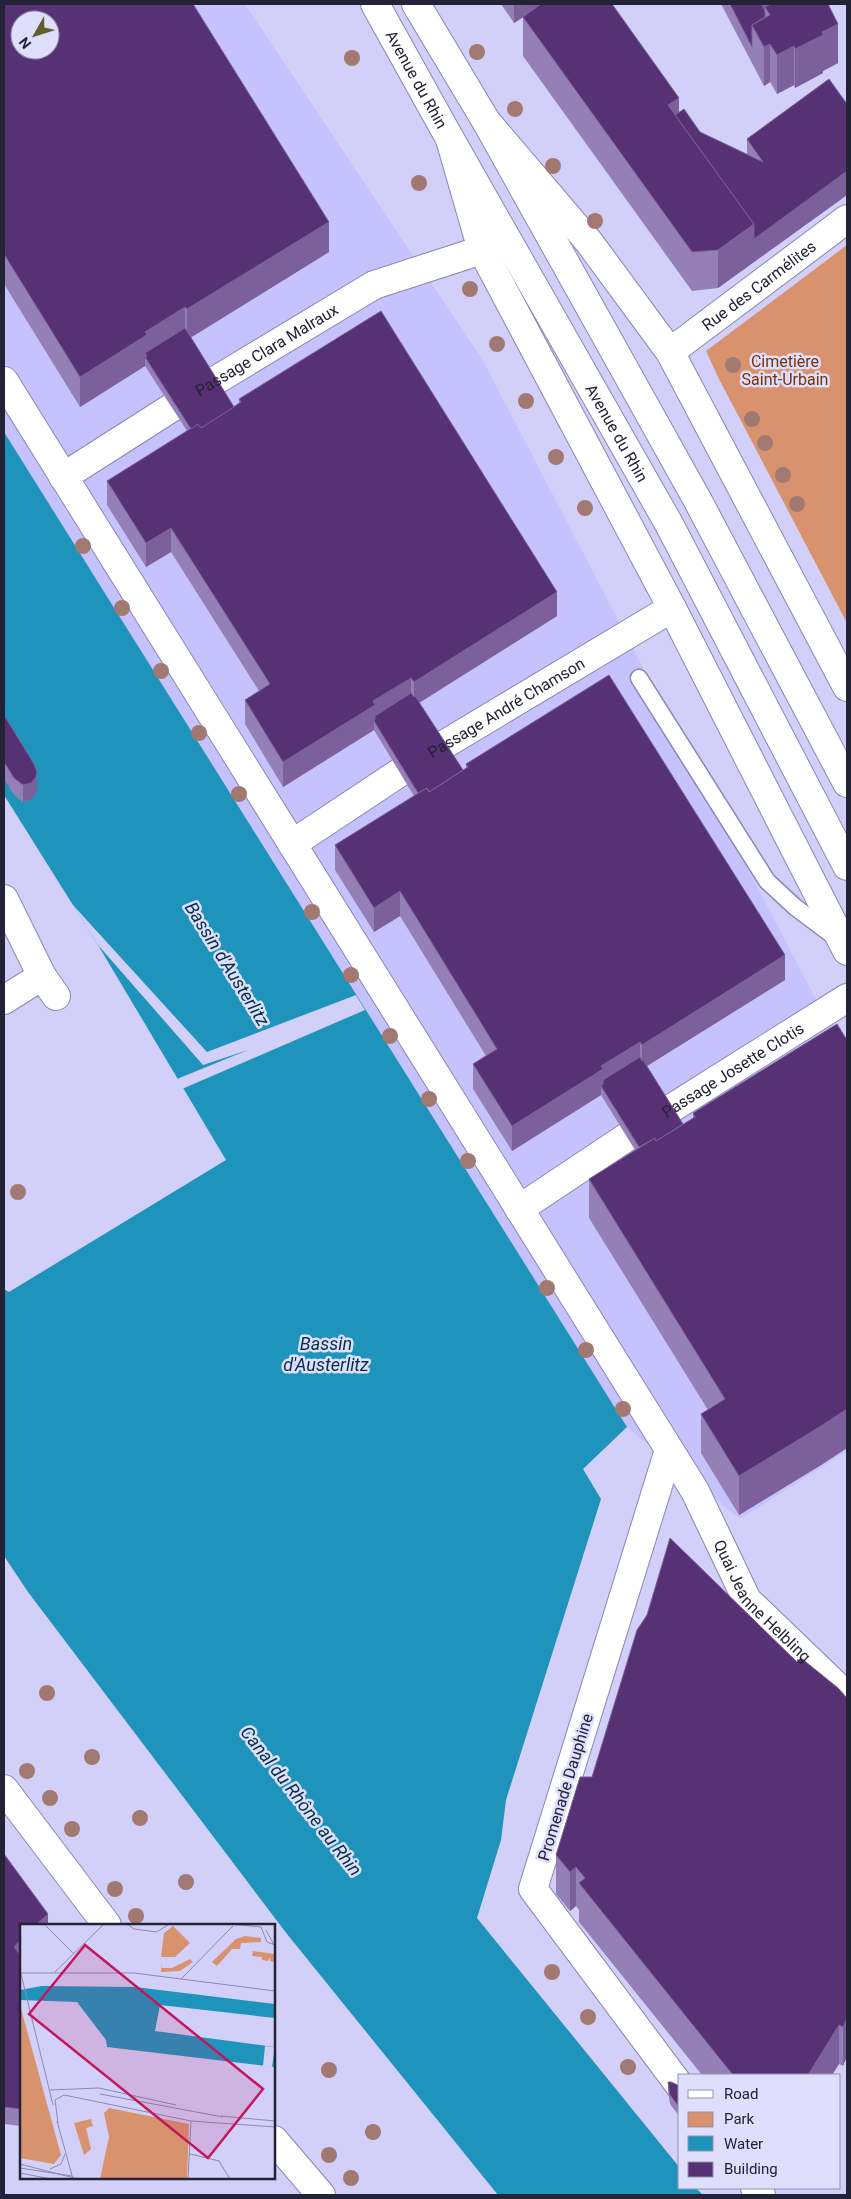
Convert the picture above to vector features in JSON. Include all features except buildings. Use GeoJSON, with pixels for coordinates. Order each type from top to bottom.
{"type":"FeatureCollection","features":[{"type":"Feature","properties":{"kind":"main road","name":"Avenue du Rhin"},"geometry":{"type":"LineString","coordinates":[[375,4],[669,524],[847,866]]}},
{"type":"Feature","properties":{"kind":"main road"},"geometry":{"type":"LineString","coordinates":[[416,4],[486,121],[698,501],[847,782]]}},
{"type":"Feature","properties":{"kind":"main road"},"geometry":{"type":"LineString","coordinates":[[486,121],[589,242],[670,352],[847,687]]}},
{"type":"Feature","properties":{"kind":"main road"},"geometry":{"type":"LineString","coordinates":[[450,139],[482,250],[672,608],[846,948]]}},
{"type":"Feature","properties":{"kind":"main road","name":"Rue des Carmélites"},"geometry":{"type":"LineString","coordinates":[[670,352],[847,218]]}},
{"type":"Feature","properties":{"kind":"main road","name":"Passage Clara Malraux"},"geometry":{"type":"LineString","coordinates":[[63,477],[193,394],[374,285],[482,250]]}},
{"type":"Feature","properties":{"kind":"main road","name":"Quai Jeanne Helbling"},"geometry":{"type":"LineString","coordinates":[[4,381],[695,1492],[747,1600],[847,1696]]}},
{"type":"Feature","properties":{"kind":"main road","name":"Passage André Chamson"},"geometry":{"type":"LineString","coordinates":[[292,844],[420,759],[672,608]]}},
{"type":"Feature","properties":{"kind":"main road"},"geometry":{"type":"LineString","coordinates":[[4,900],[49,986],[4,1000]]}},
{"type":"Feature","properties":{"kind":"main road","name":"Passage Josette Clotis"},"geometry":{"type":"LineString","coordinates":[[519,1209],[648,1123],[847,998]]}},
{"type":"Feature","properties":{"kind":"main road","name":"Promenade Dauphine"},"geometry":{"type":"LineString","coordinates":[[669,1450],[533,1889],[678,2083]]}},
{"type":"Feature","properties":{"kind":"main road"},"geometry":{"type":"LineString","coordinates":[[4,1789],[106,1924]]}},
{"type":"Feature","properties":{"kind":"main road"},"geometry":{"type":"LineString","coordinates":[[275,2141],[320,2195]]}},
{"type":"Feature","properties":{"kind":"lane"},"geometry":{"type":"LineString","coordinates":[[639,678],[767,881],[795,907],[846,948]]}},
{"type":"Feature","properties":{"kind":"shaded area"},"geometry":{"type":"Polygon","coordinates":[[[21,4],[245,4],[482,359],[810,988],[847,1055],[847,1451],[740,1519],[627,1427],[4,432],[4,15],[10,11],[10,60],[60,60],[60,10],[12,10],[21,4]]]}},
{"type":"Feature","properties":{"kind":"green space","name":"Cimetière Saint-Urbain"},"geometry":{"type":"Polygon","coordinates":[[[847,245],[847,623],[706,351],[847,245]]]}},
{"type":"Feature","properties":{"kind":"water","name":"Bassin d'Austerlitz"},"geometry":{"type":"Polygon","coordinates":[[[4,432],[627,1427],[583,1469],[601,1499],[506,1800],[501,1840],[477,1918],[678,2166],[678,2189],[697,2189],[703,2195],[498,2195],[287,1934],[28,1592],[4,1556],[4,1289],[9,1292],[226,1160],[98,945],[4,795],[4,432]]]}},
{"type":"Feature","properties":{"kind":"pier"},"geometry":{"type":"Polygon","coordinates":[[[72,904],[207,1052],[356,995],[365,1010],[182,1089],[177,1079],[248,1050],[203,1065],[98,945],[72,904]]]}},
{"type":"Feature","properties":{"kind":"water label","name":"Canal du Rhône au Rhin"},"geometry":{"type":"Point","coordinates":[301,1801]}}]}
